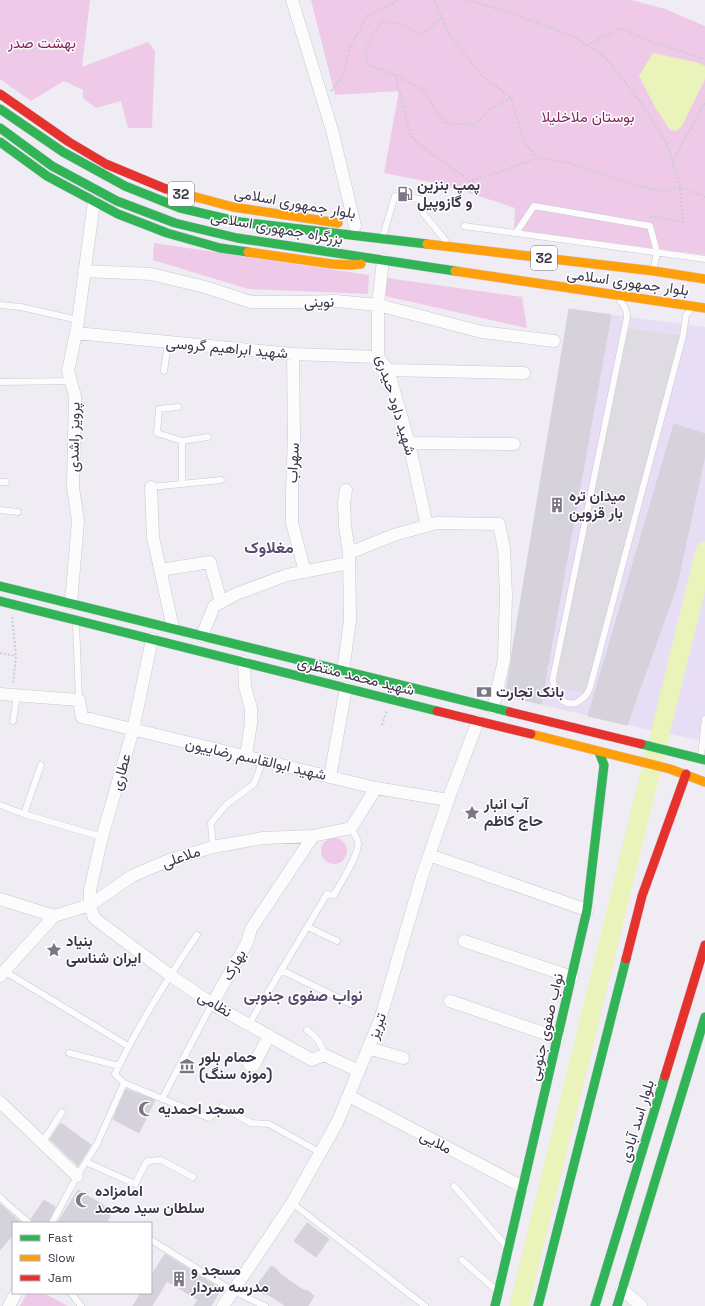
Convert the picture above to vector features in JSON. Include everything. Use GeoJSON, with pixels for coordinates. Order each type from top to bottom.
{"type":"FeatureCollection","features":[{"type":"Feature","properties":{"kind":"main road","name":"بلوار جمهوری اسلامی"},"geometry":{"type":"LineString","coordinates":[[0,94],[69,142],[106,164],[161,188],[207,201],[233,207],[355,226],[382,239],[705,278]]}},
{"type":"Feature","properties":{"kind":"main road","name":"بزرگراه جمهوری اسلامی"},"geometry":{"type":"LineString","coordinates":[[0,109],[63,152],[125,186],[180,208],[240,222],[382,239]]}},
{"type":"Feature","properties":{"kind":"main road","name":"بزرگراه جمهوری اسلامی"},"geometry":{"type":"LineString","coordinates":[[0,128],[52,166],[111,198],[175,223],[237,238],[383,260]]}},
{"type":"Feature","properties":{"kind":"main road","name":"بلوار جمهوری اسلامی"},"geometry":{"type":"LineString","coordinates":[[0,142],[47,176],[118,214],[167,233],[220,248],[351,265],[383,260],[701,307]]}},
{"type":"Feature","properties":{"kind":"main road","name":"شهید محمد منتظری"},"geometry":{"type":"LineString","coordinates":[[0,586],[703,759]]}},
{"type":"Feature","properties":{"kind":"main road","name":"شهید محمد منتظری"},"geometry":{"type":"LineString","coordinates":[[0,601],[599,752],[617,760],[669,772],[684,778],[705,782]]}},
{"type":"Feature","properties":{"kind":"main road","name":"نواب صفوی جنوبی"},"geometry":{"type":"LineString","coordinates":[[495,1306],[587,910],[604,765],[599,752]]}},
{"type":"Feature","properties":{"kind":"main road"},"geometry":{"type":"LineString","coordinates":[[604,765],[617,760]]}},
{"type":"Feature","properties":{"kind":"main road"},"geometry":{"type":"LineString","coordinates":[[538,1306],[642,896],[684,778]]}},
{"type":"Feature","properties":{"kind":"main road","name":"بلوار اسد آبادی"},"geometry":{"type":"LineString","coordinates":[[595,1306],[679,1067],[705,945]]}},
{"type":"Feature","properties":{"kind":"main road","name":"بلوار اسد آبادی"},"geometry":{"type":"LineString","coordinates":[[617,1306],[670,1095],[679,1067],[705,1017]]}},
{"type":"Feature","properties":{"kind":"street"},"geometry":{"type":"LineString","coordinates":[[292,0],[332,130],[355,226]]}},
{"type":"Feature","properties":{"kind":"street","name":"پرویز راشدی"},"geometry":{"type":"LineString","coordinates":[[71,603],[78,521],[74,487],[75,396],[68,371],[78,320],[94,202]]}},
{"type":"Feature","properties":{"kind":"street","name":"شهید داود حیدری"},"geometry":{"type":"LineString","coordinates":[[383,260],[378,305],[378,357],[388,370],[409,443],[427,526]]}},
{"type":"Feature","properties":{"kind":"street","name":"نوینی"},"geometry":{"type":"LineString","coordinates":[[84,271],[150,274],[205,286],[251,302],[336,301],[378,305],[482,332],[554,341]]}},
{"type":"Feature","properties":{"kind":"street","name":"شهید ابراهیم گروسی"},"geometry":{"type":"LineString","coordinates":[[76,333],[293,354],[378,357]]}},
{"type":"Feature","properties":{"kind":"street","name":"سهراب"},"geometry":{"type":"LineString","coordinates":[[293,354],[294,438],[292,523],[305,572]]}},
{"type":"Feature","properties":{"kind":"street"},"geometry":{"type":"LineString","coordinates":[[388,370],[524,373]]}},
{"type":"Feature","properties":{"kind":"street"},"geometry":{"type":"LineString","coordinates":[[409,443],[514,444]]}},
{"type":"Feature","properties":{"kind":"street"},"geometry":{"type":"LineString","coordinates":[[151,487],[153,537],[173,628]]}},
{"type":"Feature","properties":{"kind":"street"},"geometry":{"type":"LineString","coordinates":[[343,671],[350,620],[349,558],[344,502],[346,490]]}},
{"type":"Feature","properties":{"kind":"street"},"geometry":{"type":"LineString","coordinates":[[202,636],[214,606],[236,594],[287,575],[305,572],[349,558],[384,539],[427,526],[436,524],[499,524],[505,557],[506,596],[504,660],[493,708]]}},
{"type":"Feature","properties":{"kind":"street"},"geometry":{"type":"LineString","coordinates":[[160,570],[210,562],[221,602]]}},
{"type":"Feature","properties":{"kind":"street","name":"عطاری"},"geometry":{"type":"LineString","coordinates":[[90,905],[90,890],[102,837],[134,730],[152,639]]}},
{"type":"Feature","properties":{"kind":"street"},"geometry":{"type":"LineString","coordinates":[[244,662],[244,687],[251,708],[251,723],[246,756]]}},
{"type":"Feature","properties":{"kind":"street"},"geometry":{"type":"LineString","coordinates":[[330,777],[346,688]]}},
{"type":"Feature","properties":{"kind":"street"},"geometry":{"type":"LineString","coordinates":[[10,695],[79,700]]}},
{"type":"Feature","properties":{"kind":"street","name":"شهید ابوالقاسم رضاییون"},"geometry":{"type":"LineString","coordinates":[[79,700],[82,717],[376,788],[448,800]]}},
{"type":"Feature","properties":{"kind":"street","name":"تبریز"},"geometry":{"type":"LineString","coordinates":[[223,1306],[292,1203],[338,1123],[380,1020],[429,855],[478,721]]}},
{"type":"Feature","properties":{"kind":"street"},"geometry":{"type":"LineString","coordinates":[[351,828],[376,788]]}},
{"type":"Feature","properties":{"kind":"street","name":"ملاعلی"},"geometry":{"type":"LineString","coordinates":[[54,916],[90,905],[132,876],[167,861],[212,847],[263,838],[313,836],[351,828]]}},
{"type":"Feature","properties":{"kind":"street","name":"بهارک"},"geometry":{"type":"LineString","coordinates":[[212,1004],[247,943],[251,929],[313,836]]}},
{"type":"Feature","properties":{"kind":"street"},"geometry":{"type":"LineString","coordinates":[[429,855],[587,910]]}},
{"type":"Feature","properties":{"kind":"street"},"geometry":{"type":"LineString","coordinates":[[0,899],[54,916],[2,974]]}},
{"type":"Feature","properties":{"kind":"street","name":"نظامی"},"geometry":{"type":"LineString","coordinates":[[90,905],[94,918],[170,975],[212,1004],[312,1060],[324,1055],[359,1071]]}},
{"type":"Feature","properties":{"kind":"street"},"geometry":{"type":"LineString","coordinates":[[464,941],[572,977]]}},
{"type":"Feature","properties":{"kind":"street"},"geometry":{"type":"LineString","coordinates":[[450,1001],[558,1038]]}},
{"type":"Feature","properties":{"kind":"street"},"geometry":{"type":"LineString","coordinates":[[248,1064],[254,1065],[269,1035]]}},
{"type":"Feature","properties":{"kind":"street"},"geometry":{"type":"LineString","coordinates":[[368,1048],[403,1058]]}},
{"type":"Feature","properties":{"kind":"street","name":"ملایی"},"geometry":{"type":"LineString","coordinates":[[349,1096],[523,1187]]}},
{"type":"Feature","properties":{"kind":"street"},"geometry":{"type":"LineString","coordinates":[[0,1102],[77,1176]]}},
{"type":"Feature","properties":{"kind":"street"},"geometry":{"type":"LineString","coordinates":[[622,1289],[641,1306]]}},
{"type":"Feature","properties":{"kind":"street"},"geometry":{"type":"LineString","coordinates":[[9,1306],[15,1294]]}},
{"type":"Feature","properties":{"kind":"lane"},"geometry":{"type":"LineString","coordinates":[[382,239],[395,196],[421,199],[423,213],[449,246]]}},
{"type":"Feature","properties":{"kind":"lane"},"geometry":{"type":"LineString","coordinates":[[516,233],[534,206],[650,226],[657,252],[654,271]]}},
{"type":"Feature","properties":{"kind":"lane"},"geometry":{"type":"LineString","coordinates":[[464,226],[705,259]]}},
{"type":"Feature","properties":{"kind":"lane"},"geometry":{"type":"LineString","coordinates":[[612,294],[621,302],[627,311],[625,328],[553,678],[553,686],[558,697],[560,700],[568,703],[579,701],[587,694],[591,684],[683,336],[686,315],[691,310],[701,307]]}},
{"type":"Feature","properties":{"kind":"lane"},"geometry":{"type":"LineString","coordinates":[[0,305],[21,307],[78,320]]}},
{"type":"Feature","properties":{"kind":"lane"},"geometry":{"type":"LineString","coordinates":[[164,371],[168,342]]}},
{"type":"Feature","properties":{"kind":"lane"},"geometry":{"type":"LineString","coordinates":[[0,382],[71,381]]}},
{"type":"Feature","properties":{"kind":"lane"},"geometry":{"type":"LineString","coordinates":[[178,407],[159,409],[157,433],[182,441],[208,437]]}},
{"type":"Feature","properties":{"kind":"lane"},"geometry":{"type":"LineString","coordinates":[[182,441],[182,484]]}},
{"type":"Feature","properties":{"kind":"lane"},"geometry":{"type":"LineString","coordinates":[[151,487],[221,480]]}},
{"type":"Feature","properties":{"kind":"lane"},"geometry":{"type":"LineString","coordinates":[[0,510],[18,512]]}},
{"type":"Feature","properties":{"kind":"lane"},"geometry":{"type":"LineString","coordinates":[[76,620],[79,700]]}},
{"type":"Feature","properties":{"kind":"lane"},"geometry":{"type":"LineString","coordinates":[[10,695],[13,721]]}},
{"type":"Feature","properties":{"kind":"lane"},"geometry":{"type":"LineString","coordinates":[[703,759],[705,719]]}},
{"type":"Feature","properties":{"kind":"lane"},"geometry":{"type":"LineString","coordinates":[[212,847],[210,823],[227,804],[254,784],[263,760]]}},
{"type":"Feature","properties":{"kind":"lane"},"geometry":{"type":"LineString","coordinates":[[24,814],[41,765]]}},
{"type":"Feature","properties":{"kind":"lane"},"geometry":{"type":"LineString","coordinates":[[0,804],[24,814],[102,837]]}},
{"type":"Feature","properties":{"kind":"lane"},"geometry":{"type":"LineString","coordinates":[[249,1024],[327,894],[334,895],[357,852],[358,842],[351,828]]}},
{"type":"Feature","properties":{"kind":"lane"},"geometry":{"type":"LineString","coordinates":[[308,926],[337,941]]}},
{"type":"Feature","properties":{"kind":"lane"},"geometry":{"type":"LineString","coordinates":[[197,935],[170,975],[128,1046],[115,1074],[124,1083],[209,1118],[222,1107],[251,1123],[269,1124],[320,1152]]}},
{"type":"Feature","properties":{"kind":"lane"},"geometry":{"type":"LineString","coordinates":[[281,970],[351,1004]]}},
{"type":"Feature","properties":{"kind":"lane"},"geometry":{"type":"LineString","coordinates":[[2,974],[128,1046]]}},
{"type":"Feature","properties":{"kind":"lane","name":"بهارک"},"geometry":{"type":"LineString","coordinates":[[162,1098],[212,1004]]}},
{"type":"Feature","properties":{"kind":"lane"},"geometry":{"type":"LineString","coordinates":[[307,1030],[315,1036],[323,1048],[324,1055]]}},
{"type":"Feature","properties":{"kind":"lane"},"geometry":{"type":"LineString","coordinates":[[69,1053],[119,1066]]}},
{"type":"Feature","properties":{"kind":"lane"},"geometry":{"type":"LineString","coordinates":[[53,1222],[77,1176],[97,1144],[124,1083]]}},
{"type":"Feature","properties":{"kind":"lane"},"geometry":{"type":"LineString","coordinates":[[42,1143],[62,1112]]}},
{"type":"Feature","properties":{"kind":"lane"},"geometry":{"type":"LineString","coordinates":[[86,1162],[135,1184],[147,1161],[161,1160],[193,1177]]}},
{"type":"Feature","properties":{"kind":"lane"},"geometry":{"type":"LineString","coordinates":[[454,1186],[509,1248]]}},
{"type":"Feature","properties":{"kind":"lane"},"geometry":{"type":"LineString","coordinates":[[0,1196],[6,1204],[28,1222]]}},
{"type":"Feature","properties":{"kind":"lane"},"geometry":{"type":"LineString","coordinates":[[292,1203],[425,1306]]}},
{"type":"Feature","properties":{"kind":"lane"},"geometry":{"type":"LineString","coordinates":[[152,1241],[233,1291],[265,1306]]}},
{"type":"Feature","properties":{"kind":"lane"},"geometry":{"type":"LineString","coordinates":[[462,1260],[499,1292]]}},
{"type":"Feature","properties":{"kind":"lane"},"geometry":{"type":"LineString","coordinates":[[72,1294],[81,1306]]}},
{"type":"Feature","properties":{"kind":"path"},"geometry":{"type":"LineString","coordinates":[[323,101],[343,75],[350,48],[367,16],[398,0]]}},
{"type":"Feature","properties":{"kind":"path"},"geometry":{"type":"LineString","coordinates":[[434,0],[449,34],[482,76],[511,98],[523,140],[537,158]]}},
{"type":"Feature","properties":{"kind":"path"},"geometry":{"type":"LineString","coordinates":[[467,0],[508,12],[572,36],[604,56],[643,105],[668,146],[673,161],[680,187],[683,222],[650,216],[650,226]]}},
{"type":"Feature","properties":{"kind":"path"},"geometry":{"type":"LineString","coordinates":[[442,18],[422,35],[400,23],[381,22],[366,48],[367,64],[395,75],[421,88],[445,123],[475,125],[489,109],[511,98]]}},
{"type":"Feature","properties":{"kind":"path"},"geometry":{"type":"LineString","coordinates":[[587,46],[621,28],[649,41],[705,59]]}},
{"type":"Feature","properties":{"kind":"path"},"geometry":{"type":"LineString","coordinates":[[395,75],[411,137],[470,181],[537,158],[569,163],[635,185],[665,192],[680,187],[705,197]]}},
{"type":"Feature","properties":{"kind":"path"},"geometry":{"type":"LineString","coordinates":[[673,161],[705,102]]}},
{"type":"Feature","properties":{"kind":"path"},"geometry":{"type":"LineString","coordinates":[[10,603],[12,606],[16,656],[10,695]]}},
{"type":"Feature","properties":{"kind":"path"},"geometry":{"type":"LineString","coordinates":[[0,653],[16,656]]}},
{"type":"Feature","properties":{"kind":"shaded area"},"geometry":{"type":"Polygon","coordinates":[[[653,53],[696,62],[705,66],[705,79],[682,126],[676,131],[670,130],[655,107],[639,76],[653,53]]]}},
{"type":"Feature","properties":{"kind":"shaded area","name":"میدان تره بار قزوین"},"geometry":{"type":"Polygon","coordinates":[[[569,309],[705,327],[705,741],[627,725],[505,696],[569,309]]]}},
{"type":"Feature","properties":{"kind":"shaded area"},"geometry":{"type":"Polygon","coordinates":[[[625,328],[683,336],[587,694],[553,686],[625,328]]]}},
{"type":"Feature","properties":{"kind":"green space","name":"بهشت صدر"},"geometry":{"type":"Polygon","coordinates":[[[0,0],[90,0],[82,67],[148,42],[155,51],[152,128],[128,128],[121,101],[96,108],[83,98],[83,90],[64,81],[31,101],[0,79],[0,0]]]}},
{"type":"Feature","properties":{"kind":"green space","name":"بوستان ملاخلیلا"},"geometry":{"type":"Polygon","coordinates":[[[311,0],[631,0],[665,9],[705,26],[705,255],[514,230],[515,208],[445,185],[384,173],[399,91],[335,95],[311,0]]]}},
{"type":"Feature","properties":{"kind":"green space"},"geometry":{"type":"Polygon","coordinates":[[[154,243],[369,275],[368,294],[248,289],[153,260],[154,243]]]}},
{"type":"Feature","properties":{"kind":"green space"},"geometry":{"type":"Polygon","coordinates":[[[387,278],[522,297],[527,328],[385,296],[387,278]]]}},
{"type":"Feature","properties":{"kind":"green space"},"geometry":{"type":"Polygon","coordinates":[[[334,838],[343,842],[347,851],[343,860],[334,864],[325,860],[321,851],[325,842],[334,838]]]}},
{"type":"Feature","properties":{"kind":"green space"},"geometry":{"type":"Polygon","coordinates":[[[26,1294],[45,1294],[68,1306],[20,1306],[26,1294]]]}},
{"type":"Feature","properties":{"kind":"building","name":"میدان تره بار قزوین"},"geometry":{"type":"Polygon","coordinates":[[[569,309],[611,315],[541,704],[505,696],[569,309]]]}},
{"type":"Feature","properties":{"kind":"building","name":"میدان تره بار قزوین"},"geometry":{"type":"Polygon","coordinates":[[[674,424],[705,434],[705,455],[677,585],[627,725],[588,716],[674,424]]]}},
{"type":"Feature","properties":{"kind":"building","name":"مسجد احمدیه"},"geometry":{"type":"Polygon","coordinates":[[[126,1089],[155,1100],[139,1133],[113,1119],[126,1089]]]}},
{"type":"Feature","properties":{"kind":"building"},"geometry":{"type":"Polygon","coordinates":[[[61,1123],[91,1145],[78,1166],[50,1139],[61,1123]]]}},
{"type":"Feature","properties":{"kind":"building","name":"امامزاده سلطان سید محمد"},"geometry":{"type":"Polygon","coordinates":[[[78,1190],[113,1211],[107,1222],[58,1222],[78,1190]]]}},
{"type":"Feature","properties":{"kind":"building"},"geometry":{"type":"Polygon","coordinates":[[[44,1200],[55,1207],[48,1222],[32,1222],[31,1219],[44,1200]]]}},
{"type":"Feature","properties":{"kind":"building"},"geometry":{"type":"Polygon","coordinates":[[[0,1204],[20,1222],[12,1222],[12,1236],[0,1250],[0,1204]]]}},
{"type":"Feature","properties":{"kind":"building"},"geometry":{"type":"Polygon","coordinates":[[[307,1223],[329,1239],[316,1257],[294,1241],[307,1223]]]}},
{"type":"Feature","properties":{"kind":"building","name":"مسجد و مدرسه سردار"},"geometry":{"type":"Polygon","coordinates":[[[165,1254],[221,1289],[211,1306],[194,1306],[198,1300],[167,1281],[152,1306],[133,1306],[140,1294],[152,1294],[152,1274],[165,1254]]]}},
{"type":"Feature","properties":{"kind":"building"},"geometry":{"type":"Polygon","coordinates":[[[271,1266],[280,1274],[314,1296],[308,1306],[286,1306],[255,1288],[271,1266]]]}},
{"type":"Feature","properties":{"kind":"waterway"},"geometry":{"type":"LineString","coordinates":[[519,1306],[705,551]]}},
{"type":"Feature","properties":{"kind":"traffic: fast"},"geometry":{"type":"LineString","coordinates":[[0,109],[63,152],[125,186],[180,208],[240,222],[427,244]]}},
{"type":"Feature","properties":{"kind":"traffic: fast"},"geometry":{"type":"LineString","coordinates":[[0,128],[52,166],[117,201],[175,223],[237,238],[455,271]]}},
{"type":"Feature","properties":{"kind":"traffic: fast"},"geometry":{"type":"LineString","coordinates":[[0,142],[47,176],[118,214],[167,233],[220,248],[248,252]]}},
{"type":"Feature","properties":{"kind":"traffic: fast"},"geometry":{"type":"LineString","coordinates":[[0,586],[510,712]]}},
{"type":"Feature","properties":{"kind":"traffic: fast"},"geometry":{"type":"LineString","coordinates":[[0,601],[437,711]]}},
{"type":"Feature","properties":{"kind":"traffic: fast"},"geometry":{"type":"LineString","coordinates":[[641,744],[705,760]]}},
{"type":"Feature","properties":{"kind":"traffic: fast"},"geometry":{"type":"LineString","coordinates":[[495,1306],[587,910],[604,765],[599,752]]}},
{"type":"Feature","properties":{"kind":"traffic: fast"},"geometry":{"type":"LineString","coordinates":[[538,1306],[626,959]]}},
{"type":"Feature","properties":{"kind":"traffic: fast"},"geometry":{"type":"LineString","coordinates":[[617,1306],[705,1017]]}},
{"type":"Feature","properties":{"kind":"traffic: fast"},"geometry":{"type":"LineString","coordinates":[[595,1306],[665,1076]]}},
{"type":"Feature","properties":{"kind":"traffic: slow"},"geometry":{"type":"LineString","coordinates":[[166,189],[233,207],[338,223]]}},
{"type":"Feature","properties":{"kind":"traffic: slow"},"geometry":{"type":"LineString","coordinates":[[427,244],[654,271],[705,279]]}},
{"type":"Feature","properties":{"kind":"traffic: slow"},"geometry":{"type":"LineString","coordinates":[[248,252],[332,264],[361,264]]}},
{"type":"Feature","properties":{"kind":"traffic: slow"},"geometry":{"type":"LineString","coordinates":[[455,271],[705,308]]}},
{"type":"Feature","properties":{"kind":"traffic: slow"},"geometry":{"type":"LineString","coordinates":[[531,734],[670,769],[705,782]]}},
{"type":"Feature","properties":{"kind":"traffic: jam"},"geometry":{"type":"LineString","coordinates":[[0,94],[69,142],[106,164],[166,189]]}},
{"type":"Feature","properties":{"kind":"traffic: jam"},"geometry":{"type":"LineString","coordinates":[[437,711],[531,734]]}},
{"type":"Feature","properties":{"kind":"traffic: jam"},"geometry":{"type":"LineString","coordinates":[[510,712],[641,744]]}},
{"type":"Feature","properties":{"kind":"traffic: jam"},"geometry":{"type":"LineString","coordinates":[[626,959],[642,896],[686,774]]}},
{"type":"Feature","properties":{"kind":"traffic: jam"},"geometry":{"type":"LineString","coordinates":[[665,1076],[705,945]]}},
{"type":"Feature","properties":{"kind":"place","name":"پمپ بنزین و گازوپیل"},"geometry":{"type":"Point","coordinates":[405,194]}},
{"type":"Feature","properties":{"kind":"place","name":"میدان تره بار قزوین"},"geometry":{"type":"Point","coordinates":[557,505]}},
{"type":"Feature","properties":{"kind":"place","name":"بانک تجارت"},"geometry":{"type":"Point","coordinates":[484,692]}},
{"type":"Feature","properties":{"kind":"place","name":"آب انبار حاج کاظم"},"geometry":{"type":"Point","coordinates":[472,813]}},
{"type":"Feature","properties":{"kind":"place","name":"بنیاد ایران شناسی"},"geometry":{"type":"Point","coordinates":[54,950]}},
{"type":"Feature","properties":{"kind":"place","name":"حمام بلور (موزه سنگ)"},"geometry":{"type":"Point","coordinates":[187,1066]}},
{"type":"Feature","properties":{"kind":"place","name":"مسجد احمدیه"},"geometry":{"type":"Point","coordinates":[146,1109]}},
{"type":"Feature","properties":{"kind":"place","name":"امامزاده سلطان سید محمد"},"geometry":{"type":"Point","coordinates":[83,1200]}},
{"type":"Feature","properties":{"kind":"place","name":"مسجد و مدرسه سردار"},"geometry":{"type":"Point","coordinates":[179,1279]}},
{"type":"Feature","properties":{"kind":"district","name":"مغلاوک"},"geometry":{"type":"Point","coordinates":[269,547]}},
{"type":"Feature","properties":{"kind":"district","name":"نواب صفوی جنوبی"},"geometry":{"type":"Point","coordinates":[303,995]}}]}
